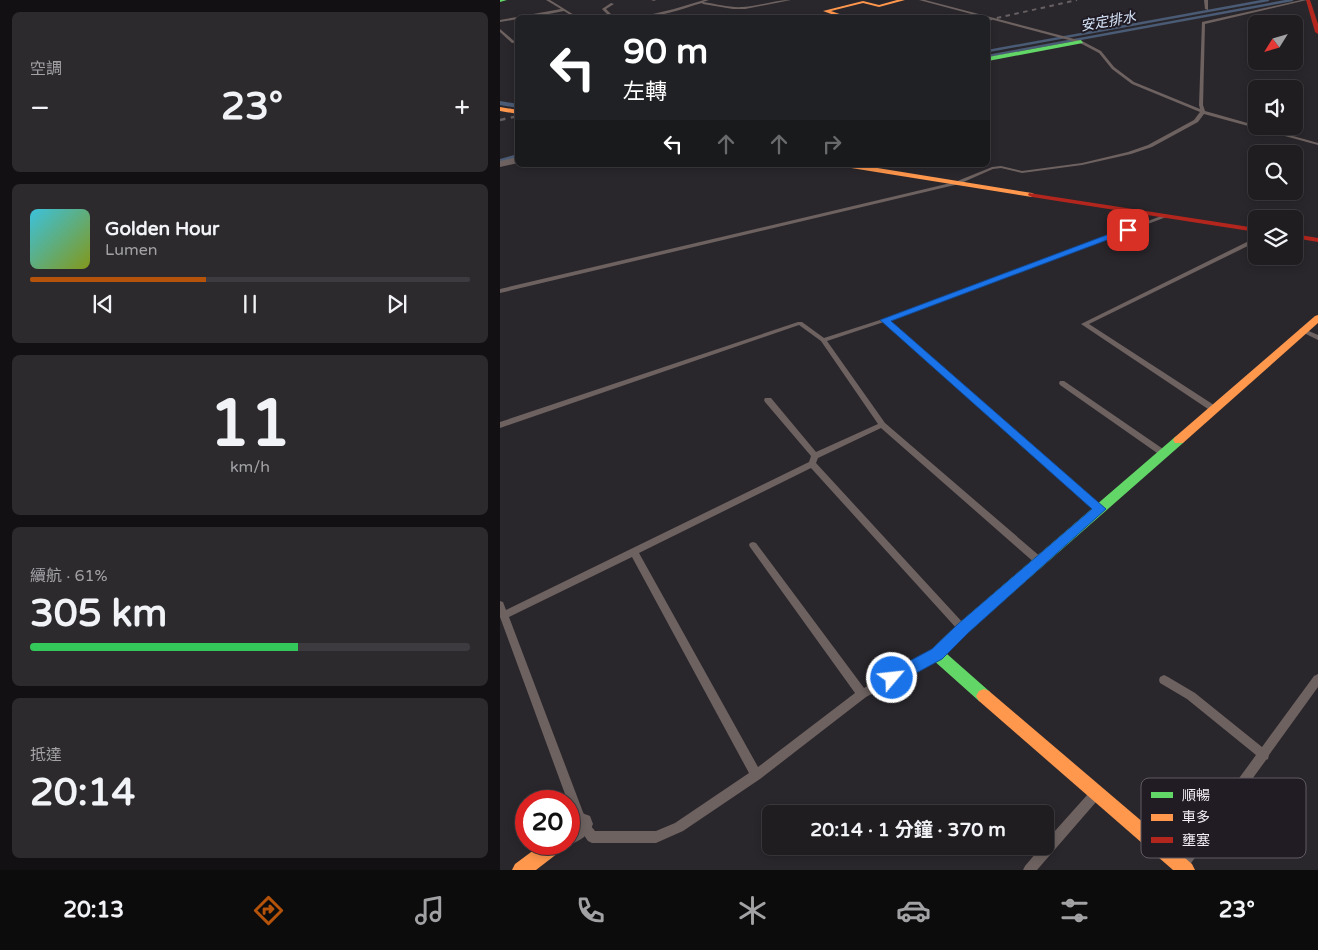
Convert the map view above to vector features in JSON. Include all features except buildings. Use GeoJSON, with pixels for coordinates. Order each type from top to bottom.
{"type":"FeatureCollection","features":[{"type":"Feature","properties":{"kind":"street"},"geometry":{"type":"LineString","coordinates":[[500,1],[505,0]]}},
{"type":"Feature","properties":{"kind":"street"},"geometry":{"type":"LineString","coordinates":[[840,15],[825,10],[864,2],[879,6],[903,0]]}},
{"type":"Feature","properties":{"kind":"street"},"geometry":{"type":"LineString","coordinates":[[1310,4],[1318,32]]}},
{"type":"Feature","properties":{"kind":"street"},"geometry":{"type":"LineString","coordinates":[[990,59],[1076,40]]}},
{"type":"Feature","properties":{"kind":"street"},"geometry":{"type":"LineString","coordinates":[[500,109],[515,112]]}},
{"type":"Feature","properties":{"kind":"street"},"geometry":{"type":"LineString","coordinates":[[500,164],[515,161]]}},
{"type":"Feature","properties":{"kind":"street"},"geometry":{"type":"LineString","coordinates":[[857,167],[1248,229]]}},
{"type":"Feature","properties":{"kind":"street"},"geometry":{"type":"LineString","coordinates":[[1303,238],[1318,240]]}},
{"type":"Feature","properties":{"kind":"street"},"geometry":{"type":"LineString","coordinates":[[1141,833],[937,654],[963,628],[1318,318]]}},
{"type":"Feature","properties":{"kind":"street"},"geometry":{"type":"LineString","coordinates":[[522,870],[542,855]]}},
{"type":"Feature","properties":{"kind":"street"},"geometry":{"type":"LineString","coordinates":[[1169,858],[1182,869]]}},
{"type":"Feature","properties":{"kind":"lane"},"geometry":{"type":"LineString","coordinates":[[548,0],[572,15]]}},
{"type":"Feature","properties":{"kind":"lane"},"geometry":{"type":"LineString","coordinates":[[649,15],[705,1],[739,8],[757,7],[789,0]]}},
{"type":"Feature","properties":{"kind":"lane"},"geometry":{"type":"LineString","coordinates":[[921,0],[979,15]]}},
{"type":"Feature","properties":{"kind":"lane"},"geometry":{"type":"LineString","coordinates":[[1206,0],[1207,9]]}},
{"type":"Feature","properties":{"kind":"lane"},"geometry":{"type":"LineString","coordinates":[[610,15],[604,9],[612,4]]}},
{"type":"Feature","properties":{"kind":"lane"},"geometry":{"type":"LineString","coordinates":[[1203,112],[1200,106],[1202,23],[1310,4]]}},
{"type":"Feature","properties":{"kind":"lane"},"geometry":{"type":"LineString","coordinates":[[536,15],[563,10]]}},
{"type":"Feature","properties":{"kind":"lane"},"geometry":{"type":"LineString","coordinates":[[990,18],[1076,40],[1100,52],[1113,68],[1133,83],[1203,112],[1318,144]]}},
{"type":"Feature","properties":{"kind":"lane"},"geometry":{"type":"LineString","coordinates":[[500,21],[515,19]]}},
{"type":"Feature","properties":{"kind":"lane"},"geometry":{"type":"LineString","coordinates":[[500,30],[513,42],[515,42]]}},
{"type":"Feature","properties":{"kind":"lane"},"geometry":{"type":"LineString","coordinates":[[506,35],[512,34]]}},
{"type":"Feature","properties":{"kind":"lane"},"geometry":{"type":"LineString","coordinates":[[500,291],[957,183],[975,177],[992,168],[1001,167],[1022,172],[1082,164],[1129,153],[1150,146],[1196,121],[1203,112]]}},
{"type":"Feature","properties":{"kind":"lane"},"geometry":{"type":"LineString","coordinates":[[823,340],[885,320],[1166,216]]}},
{"type":"Feature","properties":{"kind":"lane"},"geometry":{"type":"LineString","coordinates":[[1214,409],[1084,324],[1248,244]]}},
{"type":"Feature","properties":{"kind":"lane"},"geometry":{"type":"LineString","coordinates":[[885,320],[1100,509]]}},
{"type":"Feature","properties":{"kind":"lane"},"geometry":{"type":"LineString","coordinates":[[500,425],[800,323],[823,340],[882,425],[1040,562]]}},
{"type":"Feature","properties":{"kind":"lane"},"geometry":{"type":"LineString","coordinates":[[1302,330],[1318,338]]}},
{"type":"Feature","properties":{"kind":"lane"},"geometry":{"type":"LineString","coordinates":[[1062,384],[1164,453]]}},
{"type":"Feature","properties":{"kind":"lane"},"geometry":{"type":"LineString","coordinates":[[768,400],[814,460],[963,628]]}},
{"type":"Feature","properties":{"kind":"lane"},"geometry":{"type":"LineString","coordinates":[[563,790],[502,610],[633,551],[882,425]]}},
{"type":"Feature","properties":{"kind":"lane"},"geometry":{"type":"LineString","coordinates":[[753,544],[862,694]]}},
{"type":"Feature","properties":{"kind":"lane"},"geometry":{"type":"LineString","coordinates":[[633,551],[756,775]]}},
{"type":"Feature","properties":{"kind":"lane"},"geometry":{"type":"LineString","coordinates":[[580,831],[592,837],[656,837],[679,827],[756,775],[862,694],[937,654]]}},
{"type":"Feature","properties":{"kind":"lane"},"geometry":{"type":"LineString","coordinates":[[1247,778],[1318,679]]}},
{"type":"Feature","properties":{"kind":"lane"},"geometry":{"type":"LineString","coordinates":[[1164,680],[1190,696],[1264,755]]}},
{"type":"Feature","properties":{"kind":"lane"},"geometry":{"type":"LineString","coordinates":[[1029,870],[1096,794]]}},
{"type":"Feature","properties":{"kind":"lane"},"geometry":{"type":"LineString","coordinates":[[1182,869],[1190,858]]}},
{"type":"Feature","properties":{"kind":"waterway"},"geometry":{"type":"LineString","coordinates":[[990,51],[1268,0]]}},
{"type":"Feature","properties":{"kind":"waterway","name":"安定排水"},"geometry":{"type":"LineString","coordinates":[[990,56],[1292,0]]}},
{"type":"Feature","properties":{"kind":"waterway"},"geometry":{"type":"LineString","coordinates":[[500,103],[515,106]]}},
{"type":"Feature","properties":{"kind":"waterway","name":"安定排水"},"geometry":{"type":"LineString","coordinates":[[500,161],[515,157]]}},
{"type":"Feature","properties":{"kind":"railway"},"geometry":{"type":"LineString","coordinates":[[990,20],[1077,0]]}},
{"type":"Feature","properties":{"kind":"railway"},"geometry":{"type":"LineString","coordinates":[[500,120],[515,117]]}},
{"type":"Feature","properties":{"kind":"traffic: fast"},"geometry":{"type":"LineString","coordinates":[[500,1],[505,0]]}},
{"type":"Feature","properties":{"kind":"traffic: fast"},"geometry":{"type":"LineString","coordinates":[[990,59],[1081,42]]}},
{"type":"Feature","properties":{"kind":"traffic: fast"},"geometry":{"type":"LineString","coordinates":[[984,696],[937,654],[963,628],[1179,440]]}},
{"type":"Feature","properties":{"kind":"traffic: slow"},"geometry":{"type":"LineString","coordinates":[[839,15],[825,11],[863,2],[879,6],[903,0]]}},
{"type":"Feature","properties":{"kind":"traffic: slow"},"geometry":{"type":"LineString","coordinates":[[500,109],[515,112]]}},
{"type":"Feature","properties":{"kind":"traffic: slow"},"geometry":{"type":"LineString","coordinates":[[857,167],[1032,195]]}},
{"type":"Feature","properties":{"kind":"traffic: slow"},"geometry":{"type":"LineString","coordinates":[[1179,440],[1318,318]]}},
{"type":"Feature","properties":{"kind":"traffic: slow"},"geometry":{"type":"LineString","coordinates":[[984,696],[1141,831]]}},
{"type":"Feature","properties":{"kind":"traffic: slow"},"geometry":{"type":"LineString","coordinates":[[521,870],[541,855]]}},
{"type":"Feature","properties":{"kind":"traffic: slow"},"geometry":{"type":"LineString","coordinates":[[1172,858],[1186,870]]}},
{"type":"Feature","properties":{"kind":"traffic: jam"},"geometry":{"type":"LineString","coordinates":[[1308,0],[1318,32]]}},
{"type":"Feature","properties":{"kind":"traffic: jam"},"geometry":{"type":"LineString","coordinates":[[1032,195],[1248,229]]}},
{"type":"Feature","properties":{"kind":"traffic: jam"},"geometry":{"type":"LineString","coordinates":[[1303,238],[1318,240]]}},
{"type":"Feature","properties":{"kind":"route"},"geometry":{"type":"LineString","coordinates":[[892,678],[937,654],[963,628],[1100,509],[885,320],[1128,230]]}}]}
